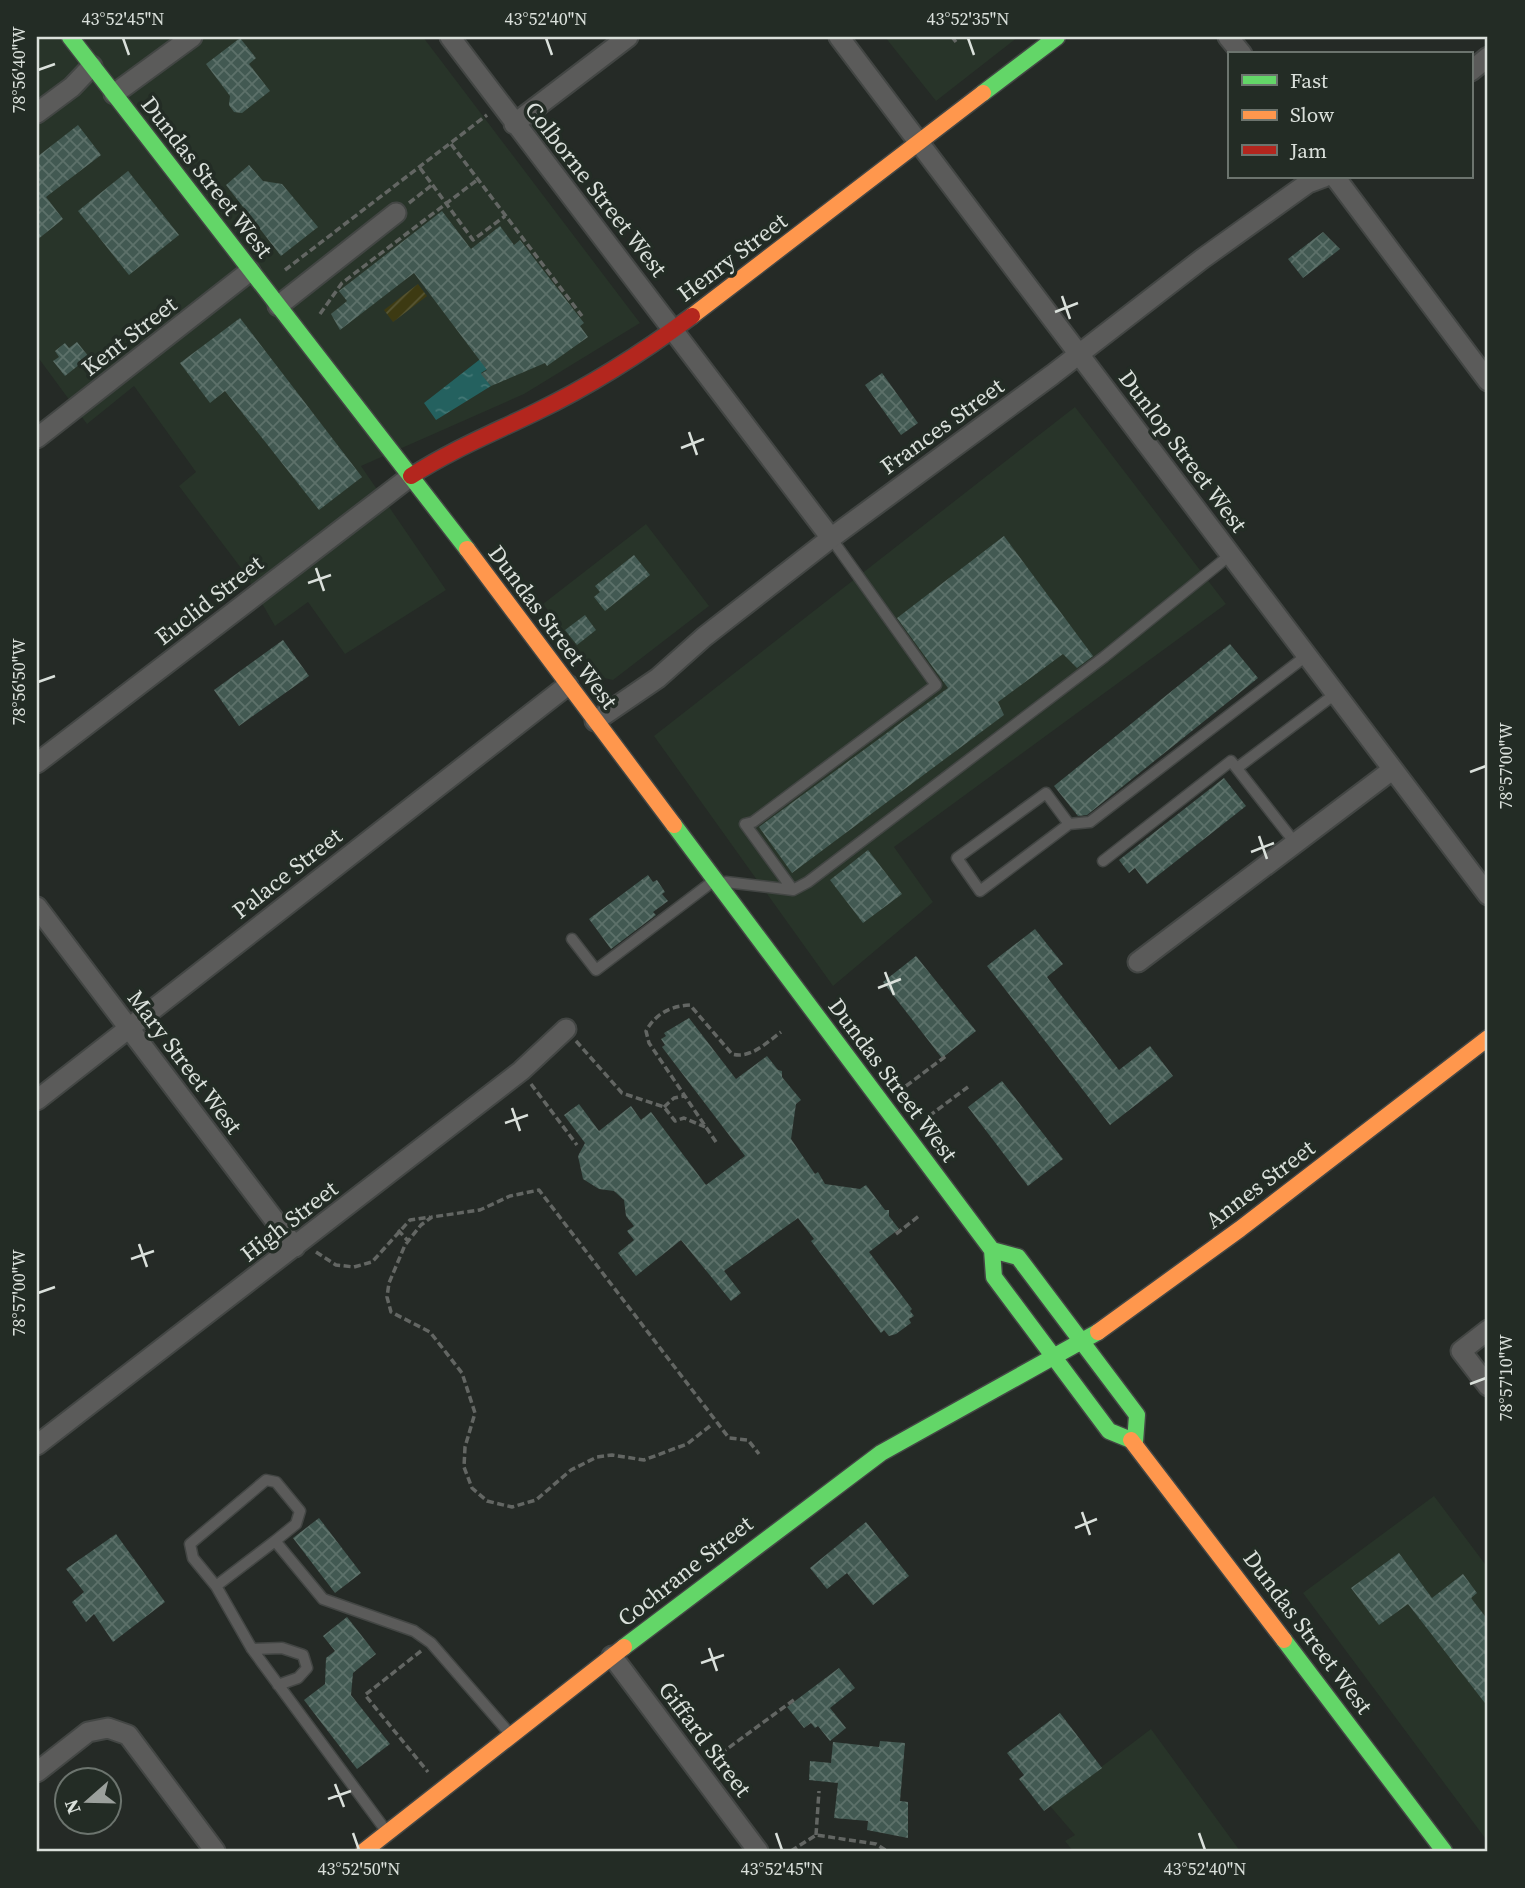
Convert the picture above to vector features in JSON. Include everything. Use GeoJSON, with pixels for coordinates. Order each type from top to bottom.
{"type":"FeatureCollection","features":[{"type":"Feature","properties":{"kind":"main road","name":"Dundas Street West"},"geometry":{"type":"LineString","coordinates":[[70,37],[411,476],[992,1250],[994,1277],[1109,1431],[1135,1442],[1444,1851]]}},
{"type":"Feature","properties":{"kind":"main road","name":"Henry Street"},"geometry":{"type":"LineString","coordinates":[[411,476],[443,455],[537,412],[618,369],[1056,37]]}},
{"type":"Feature","properties":{"kind":"main road","name":"Annes Street"},"geometry":{"type":"LineString","coordinates":[[1054,1357],[1082,1341],[1240,1228],[1488,1038]]}},
{"type":"Feature","properties":{"kind":"main road","name":"Dundas Street West"},"geometry":{"type":"LineString","coordinates":[[992,1250],[1018,1257],[1082,1341],[1137,1415],[1135,1442]]}},
{"type":"Feature","properties":{"kind":"main road","name":"Cochrane Street"},"geometry":{"type":"LineString","coordinates":[[364,1851],[611,1657],[881,1453],[1054,1357]]}},
{"type":"Feature","properties":{"kind":"street"},"geometry":{"type":"LineString","coordinates":[[114,94],[192,37]]}},
{"type":"Feature","properties":{"kind":"street","name":"Colborne Street West"},"geometry":{"type":"LineString","coordinates":[[450,37],[831,538]]}},
{"type":"Feature","properties":{"kind":"street"},"geometry":{"type":"LineString","coordinates":[[514,124],[628,37]]}},
{"type":"Feature","properties":{"kind":"street","name":"Dunlop Street West"},"geometry":{"type":"LineString","coordinates":[[839,37],[1488,895]]}},
{"type":"Feature","properties":{"kind":"street"},"geometry":{"type":"LineString","coordinates":[[1228,37],[1240,52]]}},
{"type":"Feature","properties":{"kind":"street"},"geometry":{"type":"LineString","coordinates":[[1472,70],[1488,57]]}},
{"type":"Feature","properties":{"kind":"street"},"geometry":{"type":"LineString","coordinates":[[37,113],[72,87],[92,66]]}},
{"type":"Feature","properties":{"kind":"street","name":"Frances Street"},"geometry":{"type":"LineString","coordinates":[[595,720],[658,678],[704,636],[831,538],[1202,259],[1308,183],[1321,178]]}},
{"type":"Feature","properties":{"kind":"street"},"geometry":{"type":"LineString","coordinates":[[1336,178],[1488,381]]}},
{"type":"Feature","properties":{"kind":"street"},"geometry":{"type":"LineString","coordinates":[[278,306],[396,212]]}},
{"type":"Feature","properties":{"kind":"street","name":"Kent Street"},"geometry":{"type":"LineString","coordinates":[[37,438],[250,271]]}},
{"type":"Feature","properties":{"kind":"street","name":"Euclid Street"},"geometry":{"type":"LineString","coordinates":[[37,763],[411,476]]}},
{"type":"Feature","properties":{"kind":"street","name":"Palace Street"},"geometry":{"type":"LineString","coordinates":[[37,1100],[568,685]]}},
{"type":"Feature","properties":{"kind":"street"},"geometry":{"type":"LineString","coordinates":[[1138,962],[1392,770]]}},
{"type":"Feature","properties":{"kind":"street","name":"Mary Street West"},"geometry":{"type":"LineString","coordinates":[[37,907],[295,1247]]}},
{"type":"Feature","properties":{"kind":"street","name":"High Street"},"geometry":{"type":"LineString","coordinates":[[37,1445],[521,1071],[566,1029]]}},
{"type":"Feature","properties":{"kind":"street"},"geometry":{"type":"LineString","coordinates":[[1488,1330],[1461,1351],[1488,1387]]}},
{"type":"Feature","properties":{"kind":"street","name":"Giffard Street"},"geometry":{"type":"LineString","coordinates":[[611,1657],[699,1769],[758,1851]]}},
{"type":"Feature","properties":{"kind":"street"},"geometry":{"type":"LineString","coordinates":[[37,1772],[88,1732],[108,1728],[128,1735],[215,1851]]}},
{"type":"Feature","properties":{"kind":"lane"},"geometry":{"type":"LineString","coordinates":[[793,890],[745,824],[753,822],[936,685],[831,538]]}},
{"type":"Feature","properties":{"kind":"lane"},"geometry":{"type":"LineString","coordinates":[[572,939],[596,970],[714,880],[761,889],[793,890],[819,874],[1104,657],[1230,555]]}},
{"type":"Feature","properties":{"kind":"lane"},"geometry":{"type":"LineString","coordinates":[[1069,824],[1045,793],[957,858],[980,891],[1069,824],[1090,822],[1306,656]]}},
{"type":"Feature","properties":{"kind":"lane"},"geometry":{"type":"LineString","coordinates":[[1237,768],[1335,694]]}},
{"type":"Feature","properties":{"kind":"lane"},"geometry":{"type":"LineString","coordinates":[[1103,861],[1231,761],[1296,845]]}},
{"type":"Feature","properties":{"kind":"lane"},"geometry":{"type":"LineString","coordinates":[[216,1586],[296,1524],[300,1511],[276,1482],[266,1480],[190,1545],[193,1558],[216,1586],[252,1649],[387,1833]]}},
{"type":"Feature","properties":{"kind":"lane"},"geometry":{"type":"LineString","coordinates":[[275,1541],[323,1599],[414,1630],[431,1643],[511,1735]]}},
{"type":"Feature","properties":{"kind":"lane"},"geometry":{"type":"LineString","coordinates":[[252,1649],[282,1648],[303,1655],[307,1668],[298,1678],[278,1685]]}},
{"type":"Feature","properties":{"kind":"path"},"geometry":{"type":"LineString","coordinates":[[953,37],[956,42]]}},
{"type":"Feature","properties":{"kind":"path"},"geometry":{"type":"LineString","coordinates":[[285,270],[489,114]]}},
{"type":"Feature","properties":{"kind":"path"},"geometry":{"type":"LineString","coordinates":[[451,144],[582,316]]}},
{"type":"Feature","properties":{"kind":"path"},"geometry":{"type":"LineString","coordinates":[[420,168],[472,240],[505,216]]}},
{"type":"Feature","properties":{"kind":"path"},"geometry":{"type":"LineString","coordinates":[[320,314],[342,284],[478,180]]}},
{"type":"Feature","properties":{"kind":"path"},"geometry":{"type":"LineString","coordinates":[[396,212],[432,185]]}},
{"type":"Feature","properties":{"kind":"path"},"geometry":{"type":"LineString","coordinates":[[716,1142],[649,1043],[646,1031],[651,1021],[673,1006],[691,1005],[732,1054],[741,1056],[780,1032]]}},
{"type":"Feature","properties":{"kind":"path"},"geometry":{"type":"LineString","coordinates":[[566,1029],[622,1093],[664,1107],[675,1121],[684,1118],[706,1128]]}},
{"type":"Feature","properties":{"kind":"path"},"geometry":{"type":"LineString","coordinates":[[906,1086],[946,1056]]}},
{"type":"Feature","properties":{"kind":"path"},"geometry":{"type":"LineString","coordinates":[[521,1071],[577,1145]]}},
{"type":"Feature","properties":{"kind":"path"},"geometry":{"type":"LineString","coordinates":[[929,1116],[968,1087]]}},
{"type":"Feature","properties":{"kind":"path"},"geometry":{"type":"LineString","coordinates":[[664,1107],[674,1098],[684,1096]]}},
{"type":"Feature","properties":{"kind":"path"},"geometry":{"type":"LineString","coordinates":[[316,1252],[336,1265],[354,1267],[372,1262],[398,1230],[410,1220],[480,1210],[510,1196],[539,1190],[729,1438],[748,1440],[759,1454]]}},
{"type":"Feature","properties":{"kind":"path"},"geometry":{"type":"LineString","coordinates":[[897,1234],[919,1216]]}},
{"type":"Feature","properties":{"kind":"path"},"geometry":{"type":"LineString","coordinates":[[432,1217],[408,1241],[389,1283],[387,1297],[391,1312],[430,1332],[462,1373],[475,1413],[464,1466],[471,1488],[487,1501],[512,1507],[536,1500],[571,1470],[597,1457],[612,1455],[644,1460],[687,1444],[710,1426]]}},
{"type":"Feature","properties":{"kind":"path"},"geometry":{"type":"LineString","coordinates":[[398,1230],[408,1241]]}},
{"type":"Feature","properties":{"kind":"path"},"geometry":{"type":"LineString","coordinates":[[431,1643],[365,1695],[443,1790]]}},
{"type":"Feature","properties":{"kind":"path"},"geometry":{"type":"LineString","coordinates":[[699,1769],[795,1699]]}},
{"type":"Feature","properties":{"kind":"path"},"geometry":{"type":"LineString","coordinates":[[816,1835],[819,1791]]}},
{"type":"Feature","properties":{"kind":"path"},"geometry":{"type":"LineString","coordinates":[[791,1851],[816,1835],[876,1844],[887,1851]]}},
{"type":"Feature","properties":{"kind":"shaded area"},"geometry":{"type":"Polygon","coordinates":[[[37,37],[423,37],[640,323],[524,394],[361,466],[446,590],[345,654],[308,602],[275,626],[244,572],[179,486],[196,472],[134,386],[87,424],[37,356],[37,37]]]}},
{"type":"Feature","properties":{"kind":"shaded area"},"geometry":{"type":"Polygon","coordinates":[[[885,37],[1018,37],[936,101],[885,37]]]}},
{"type":"Feature","properties":{"kind":"shaded area"},"geometry":{"type":"Polygon","coordinates":[[[418,284],[427,296],[393,322],[384,310],[418,284]]]}},
{"type":"Feature","properties":{"kind":"shaded area"},"geometry":{"type":"Polygon","coordinates":[[[1075,407],[1226,604],[894,847],[933,902],[833,986],[654,736],[1075,407]]]}},
{"type":"Feature","properties":{"kind":"shaded area"},"geometry":{"type":"Polygon","coordinates":[[[646,524],[709,606],[613,680],[600,677],[543,604],[646,524]]]}},
{"type":"Feature","properties":{"kind":"shaded area"},"geometry":{"type":"Polygon","coordinates":[[[1434,1496],[1488,1568],[1488,1842],[1303,1593],[1434,1496]]]}},
{"type":"Feature","properties":{"kind":"shaded area"},"geometry":{"type":"Polygon","coordinates":[[[1151,1729],[1240,1851],[1073,1851],[1065,1841],[1075,1835],[1050,1806],[1151,1729]]]}},
{"type":"Feature","properties":{"kind":"water"},"geometry":{"type":"Polygon","coordinates":[[[497,346],[506,357],[481,373],[491,386],[436,420],[424,403],[497,346]]]}},
{"type":"Feature","properties":{"kind":"building"},"geometry":{"type":"Polygon","coordinates":[[[240,38],[256,58],[249,64],[270,91],[242,113],[234,112],[229,105],[230,96],[206,64],[240,38]]]}},
{"type":"Feature","properties":{"kind":"building"},"geometry":{"type":"Polygon","coordinates":[[[78,125],[101,155],[46,197],[63,219],[37,240],[37,157],[78,125]]]}},
{"type":"Feature","properties":{"kind":"building"},"geometry":{"type":"Polygon","coordinates":[[[249,165],[263,181],[282,184],[318,227],[281,256],[226,185],[249,165]]]}},
{"type":"Feature","properties":{"kind":"building"},"geometry":{"type":"Polygon","coordinates":[[[128,171],[179,235],[129,275],[78,211],[128,171]]]}},
{"type":"Feature","properties":{"kind":"building"},"geometry":{"type":"Polygon","coordinates":[[[442,211],[471,249],[500,226],[514,245],[520,240],[584,323],[580,326],[588,337],[547,366],[545,363],[491,386],[481,374],[487,370],[414,273],[340,330],[331,314],[347,301],[339,291],[442,211]]]}},
{"type":"Feature","properties":{"kind":"building"},"geometry":{"type":"Polygon","coordinates":[[[1323,232],[1340,249],[1303,278],[1288,259],[1323,232]]]}},
{"type":"Feature","properties":{"kind":"building"},"geometry":{"type":"Polygon","coordinates":[[[240,318],[362,477],[319,510],[225,391],[210,403],[180,363],[240,318]]]}},
{"type":"Feature","properties":{"kind":"building"},"geometry":{"type":"Polygon","coordinates":[[[77,342],[89,357],[65,376],[53,361],[59,357],[55,351],[65,343],[69,348],[77,342]]]}},
{"type":"Feature","properties":{"kind":"building"},"geometry":{"type":"Polygon","coordinates":[[[882,373],[918,423],[901,435],[865,385],[882,373]]]}},
{"type":"Feature","properties":{"kind":"building"},"geometry":{"type":"Polygon","coordinates":[[[1004,536],[1093,656],[1077,668],[1063,654],[998,702],[1004,715],[792,873],[759,827],[948,688],[897,618],[1004,536]]]}},
{"type":"Feature","properties":{"kind":"building"},"geometry":{"type":"Polygon","coordinates":[[[634,555],[650,575],[605,611],[594,597],[600,592],[595,586],[634,555]]]}},
{"type":"Feature","properties":{"kind":"building"},"geometry":{"type":"Polygon","coordinates":[[[585,615],[596,630],[577,645],[565,630],[585,615]]]}},
{"type":"Feature","properties":{"kind":"building"},"geometry":{"type":"Polygon","coordinates":[[[283,640],[309,676],[239,726],[214,690],[283,640]]]}},
{"type":"Feature","properties":{"kind":"building"},"geometry":{"type":"Polygon","coordinates":[[[1230,644],[1258,678],[1087,815],[1078,816],[1054,786],[1230,644]]]}},
{"type":"Feature","properties":{"kind":"building"},"geometry":{"type":"Polygon","coordinates":[[[1224,778],[1246,806],[1147,884],[1135,868],[1129,873],[1119,860],[1224,778]]]}},
{"type":"Feature","properties":{"kind":"building"},"geometry":{"type":"Polygon","coordinates":[[[868,850],[902,894],[863,923],[830,880],[868,850]]]}},
{"type":"Feature","properties":{"kind":"building"},"geometry":{"type":"Polygon","coordinates":[[[648,875],[653,882],[657,880],[668,901],[653,912],[656,915],[611,949],[589,919],[648,875]]]}},
{"type":"Feature","properties":{"kind":"building"},"geometry":{"type":"Polygon","coordinates":[[[1035,929],[1063,964],[1047,977],[1119,1070],[1150,1046],[1173,1076],[1110,1125],[987,966],[1035,929]]]}},
{"type":"Feature","properties":{"kind":"building"},"geometry":{"type":"Polygon","coordinates":[[[916,956],[976,1031],[942,1058],[883,982],[916,956]]]}},
{"type":"Feature","properties":{"kind":"building"},"geometry":{"type":"Polygon","coordinates":[[[689,1018],[736,1079],[767,1056],[778,1070],[782,1071],[782,1077],[801,1100],[796,1104],[791,1139],[815,1174],[818,1172],[825,1184],[860,1189],[866,1185],[885,1210],[889,1210],[889,1216],[899,1229],[869,1252],[912,1309],[910,1311],[914,1316],[909,1319],[911,1323],[896,1334],[889,1336],[884,1330],[881,1333],[811,1241],[814,1239],[798,1218],[724,1271],[741,1293],[731,1301],[681,1240],[636,1276],[618,1253],[634,1240],[627,1231],[634,1226],[626,1216],[624,1200],[614,1191],[599,1189],[583,1179],[578,1156],[585,1143],[564,1115],[579,1104],[599,1131],[631,1106],[641,1120],[651,1112],[706,1185],[745,1156],[662,1047],[665,1045],[661,1039],[666,1036],[664,1033],[689,1018]]]}},
{"type":"Feature","properties":{"kind":"building"},"geometry":{"type":"Polygon","coordinates":[[[1002,1081],[1063,1159],[1028,1186],[968,1107],[1002,1081]]]}},
{"type":"Feature","properties":{"kind":"building"},"geometry":{"type":"Polygon","coordinates":[[[319,1518],[361,1573],[335,1593],[293,1538],[319,1518]]]}},
{"type":"Feature","properties":{"kind":"building"},"geometry":{"type":"Polygon","coordinates":[[[866,1522],[909,1576],[873,1605],[847,1573],[827,1589],[810,1568],[866,1522]]]}},
{"type":"Feature","properties":{"kind":"building"},"geometry":{"type":"Polygon","coordinates":[[[116,1534],[165,1602],[113,1642],[94,1614],[86,1622],[72,1602],[84,1592],[66,1569],[116,1534]]]}},
{"type":"Feature","properties":{"kind":"building"},"geometry":{"type":"Polygon","coordinates":[[[1399,1553],[1432,1598],[1463,1574],[1477,1593],[1471,1598],[1488,1620],[1488,1707],[1408,1604],[1379,1625],[1351,1588],[1399,1553]]]}},
{"type":"Feature","properties":{"kind":"building"},"geometry":{"type":"Polygon","coordinates":[[[347,1617],[376,1654],[353,1673],[351,1695],[390,1744],[357,1769],[304,1700],[325,1684],[326,1658],[335,1651],[323,1636],[347,1617]]]}},
{"type":"Feature","properties":{"kind":"building"},"geometry":{"type":"Polygon","coordinates":[[[839,1668],[855,1688],[830,1708],[846,1728],[830,1741],[818,1726],[815,1728],[811,1723],[804,1728],[787,1707],[839,1668]]]}},
{"type":"Feature","properties":{"kind":"building"},"geometry":{"type":"Polygon","coordinates":[[[1060,1713],[1102,1768],[1044,1811],[1019,1779],[1024,1775],[1007,1753],[1060,1713]]]}},
{"type":"Feature","properties":{"kind":"building"},"geometry":{"type":"Polygon","coordinates":[[[880,1741],[905,1743],[900,1801],[908,1802],[908,1838],[867,1830],[868,1821],[834,1818],[838,1783],[809,1780],[810,1761],[831,1763],[833,1742],[879,1747],[880,1741]]]}},
{"type":"Feature","properties":{"kind":"traffic: fast"},"geometry":{"type":"LineString","coordinates":[[70,37],[467,549]]}},
{"type":"Feature","properties":{"kind":"traffic: fast"},"geometry":{"type":"LineString","coordinates":[[983,93],[1057,37]]}},
{"type":"Feature","properties":{"kind":"traffic: fast"},"geometry":{"type":"LineString","coordinates":[[674,825],[992,1250],[994,1277],[1109,1431],[1131,1440]]}},
{"type":"Feature","properties":{"kind":"traffic: fast"},"geometry":{"type":"LineString","coordinates":[[992,1250],[1018,1257],[1137,1415],[1135,1442]]}},
{"type":"Feature","properties":{"kind":"traffic: fast"},"geometry":{"type":"LineString","coordinates":[[624,1647],[881,1453],[1098,1332]]}},
{"type":"Feature","properties":{"kind":"traffic: fast"},"geometry":{"type":"LineString","coordinates":[[1284,1640],[1444,1851]]}},
{"type":"Feature","properties":{"kind":"traffic: slow"},"geometry":{"type":"LineString","coordinates":[[692,316],[983,93]]}},
{"type":"Feature","properties":{"kind":"traffic: slow"},"geometry":{"type":"LineString","coordinates":[[467,549],[674,825]]}},
{"type":"Feature","properties":{"kind":"traffic: slow"},"geometry":{"type":"LineString","coordinates":[[1098,1332],[1240,1229],[1488,1038]]}},
{"type":"Feature","properties":{"kind":"traffic: slow"},"geometry":{"type":"LineString","coordinates":[[1131,1440],[1284,1640]]}},
{"type":"Feature","properties":{"kind":"traffic: slow"},"geometry":{"type":"LineString","coordinates":[[364,1851],[624,1647]]}},
{"type":"Feature","properties":{"kind":"traffic: jam"},"geometry":{"type":"LineString","coordinates":[[411,476],[597,380],[692,316]]}}]}
